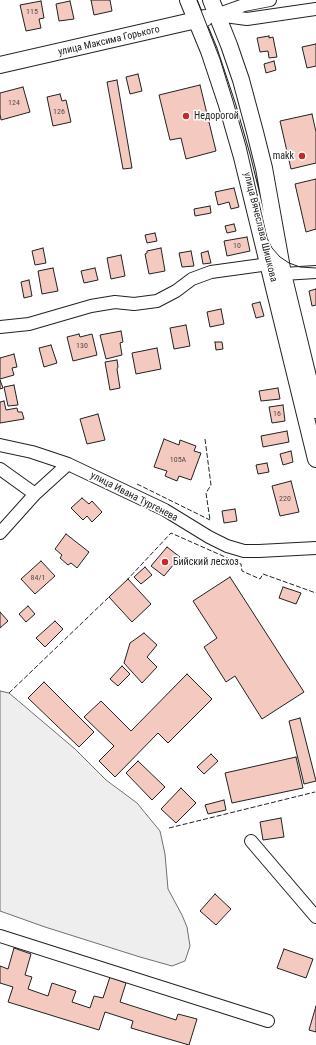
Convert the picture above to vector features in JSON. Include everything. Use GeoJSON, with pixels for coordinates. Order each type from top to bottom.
{"type":"FeatureCollection","features":[{"type":"Feature","properties":{"kind":"main road","name":"улица Вячеслава Шишкова"},"geometry":{"type":"LineString","coordinates":[[188,0],[209,51],[242,157],[316,458]]}},
{"type":"Feature","properties":{"kind":"main road","name":"улица Вячеслава Шишкова"},"geometry":{"type":"LineString","coordinates":[[215,5],[241,80],[256,132],[283,274],[316,410]]}},
{"type":"Feature","properties":{"kind":"main road","name":"улица Максима Горького"},"geometry":{"type":"LineString","coordinates":[[0,65],[196,20],[215,5]]}},
{"type":"Feature","properties":{"kind":"street","name":"улица Максима Горького"},"geometry":{"type":"LineString","coordinates":[[215,5],[244,6],[270,0]]}},
{"type":"Feature","properties":{"kind":"street","name":"улица Максима Горького"},"geometry":{"type":"LineString","coordinates":[[215,5],[247,20],[298,6],[316,9]]}},
{"type":"Feature","properties":{"kind":"street"},"geometry":{"type":"LineString","coordinates":[[0,327],[29,324],[91,306],[115,302],[134,304],[156,301],[176,291],[192,280],[211,272],[269,264]]}},
{"type":"Feature","properties":{"kind":"street"},"geometry":{"type":"LineString","coordinates":[[283,274],[316,272]]}},
{"type":"Feature","properties":{"kind":"street","name":"улица Ивана Тургенева"},"geometry":{"type":"LineString","coordinates":[[0,445],[32,452],[68,464],[166,510],[209,537],[228,546],[244,551],[316,548]]}},
{"type":"Feature","properties":{"kind":"street"},"geometry":{"type":"LineString","coordinates":[[0,533],[35,494],[68,464]]}},
{"type":"Feature","properties":{"kind":"street"},"geometry":{"type":"LineString","coordinates":[[0,469],[35,494]]}},
{"type":"Feature","properties":{"kind":"street"},"geometry":{"type":"LineString","coordinates":[[251,841],[316,917]]}},
{"type":"Feature","properties":{"kind":"street"},"geometry":{"type":"LineString","coordinates":[[0,936],[268,1021]]}},
{"type":"Feature","properties":{"kind":"shaded area"},"geometry":{"type":"Polygon","coordinates":[[[0,691],[9,693],[75,749],[106,780],[137,803],[160,831],[165,854],[168,889],[187,927],[190,946],[185,961],[172,966],[45,927],[0,911],[0,691]]]}},
{"type":"Feature","properties":{"kind":"building"},"geometry":{"type":"Polygon","coordinates":[[[91,0],[110,0],[112,11],[94,15],[91,0]]]}},
{"type":"Feature","properties":{"kind":"building"},"geometry":{"type":"Polygon","coordinates":[[[41,1],[44,18],[39,19],[41,28],[26,31],[20,5],[41,1]]]}},
{"type":"Feature","properties":{"kind":"building"},"geometry":{"type":"Polygon","coordinates":[[[70,1],[74,19],[59,21],[56,4],[70,1]]]}},
{"type":"Feature","properties":{"kind":"building"},"geometry":{"type":"Polygon","coordinates":[[[269,36],[269,38],[273,37],[277,57],[269,58],[268,51],[260,52],[257,38],[269,36]]]}},
{"type":"Feature","properties":{"kind":"building"},"geometry":{"type":"Polygon","coordinates":[[[316,44],[316,66],[307,68],[302,47],[316,44]]]}},
{"type":"Feature","properties":{"kind":"building"},"geometry":{"type":"Polygon","coordinates":[[[274,61],[276,70],[266,73],[264,64],[274,61]]]}},
{"type":"Feature","properties":{"kind":"building"},"geometry":{"type":"Polygon","coordinates":[[[138,74],[142,91],[130,94],[126,77],[138,74]]]}},
{"type":"Feature","properties":{"kind":"building"},"geometry":{"type":"Polygon","coordinates":[[[117,80],[132,168],[123,169],[107,82],[117,80]]]}},
{"type":"Feature","properties":{"kind":"building","name":"Недорогой"},"geometry":{"type":"Polygon","coordinates":[[[200,85],[216,151],[186,159],[181,138],[170,140],[159,95],[200,85]]]}},
{"type":"Feature","properties":{"kind":"building"},"geometry":{"type":"Polygon","coordinates":[[[23,87],[30,112],[1,120],[0,93],[23,87]]]}},
{"type":"Feature","properties":{"kind":"building"},"geometry":{"type":"Polygon","coordinates":[[[60,94],[62,101],[66,100],[71,122],[53,126],[47,97],[60,94]]]}},
{"type":"Feature","properties":{"kind":"building"},"geometry":{"type":"Polygon","coordinates":[[[312,114],[316,132],[316,163],[291,169],[280,121],[312,114]]]}},
{"type":"Feature","properties":{"kind":"building"},"geometry":{"type":"Polygon","coordinates":[[[316,179],[316,229],[306,232],[295,184],[316,179]]]}},
{"type":"Feature","properties":{"kind":"building"},"geometry":{"type":"Polygon","coordinates":[[[234,188],[239,207],[231,209],[229,202],[218,205],[215,192],[234,188]]]}},
{"type":"Feature","properties":{"kind":"building"},"geometry":{"type":"Polygon","coordinates":[[[210,206],[211,213],[195,216],[194,209],[210,206]]]}},
{"type":"Feature","properties":{"kind":"building"},"geometry":{"type":"Polygon","coordinates":[[[234,224],[236,231],[227,233],[225,226],[234,224]]]}},
{"type":"Feature","properties":{"kind":"building"},"geometry":{"type":"Polygon","coordinates":[[[155,233],[157,241],[147,243],[145,235],[155,233]]]}},
{"type":"Feature","properties":{"kind":"building"},"geometry":{"type":"Polygon","coordinates":[[[247,237],[250,251],[227,256],[224,241],[247,237]]]}},
{"type":"Feature","properties":{"kind":"building"},"geometry":{"type":"Polygon","coordinates":[[[43,248],[46,263],[35,265],[32,251],[43,248]]]}},
{"type":"Feature","properties":{"kind":"building"},"geometry":{"type":"Polygon","coordinates":[[[161,248],[165,271],[149,274],[145,254],[147,251],[161,248]]]}},
{"type":"Feature","properties":{"kind":"building"},"geometry":{"type":"Polygon","coordinates":[[[191,251],[194,266],[182,267],[179,253],[191,251]]]}},
{"type":"Feature","properties":{"kind":"building"},"geometry":{"type":"Polygon","coordinates":[[[208,251],[211,263],[203,264],[201,253],[208,251]]]}},
{"type":"Feature","properties":{"kind":"building"},"geometry":{"type":"Polygon","coordinates":[[[121,255],[125,276],[111,279],[107,258],[121,255]]]}},
{"type":"Feature","properties":{"kind":"building"},"geometry":{"type":"Polygon","coordinates":[[[53,268],[58,291],[42,294],[38,271],[53,268]]]}},
{"type":"Feature","properties":{"kind":"building"},"geometry":{"type":"Polygon","coordinates":[[[95,268],[98,280],[84,283],[81,271],[95,268]]]}},
{"type":"Feature","properties":{"kind":"building"},"geometry":{"type":"Polygon","coordinates":[[[29,280],[32,296],[24,298],[21,282],[29,280]]]}},
{"type":"Feature","properties":{"kind":"building"},"geometry":{"type":"Polygon","coordinates":[[[316,289],[316,305],[312,306],[309,291],[316,289]]]}},
{"type":"Feature","properties":{"kind":"building"},"geometry":{"type":"Polygon","coordinates":[[[260,302],[264,316],[256,318],[252,304],[260,302]]]}},
{"type":"Feature","properties":{"kind":"building"},"geometry":{"type":"Polygon","coordinates":[[[221,309],[224,324],[210,327],[207,312],[221,309]]]}},
{"type":"Feature","properties":{"kind":"building"},"geometry":{"type":"Polygon","coordinates":[[[186,325],[190,346],[174,349],[170,328],[186,325]]]}},
{"type":"Feature","properties":{"kind":"building"},"geometry":{"type":"Polygon","coordinates":[[[121,331],[123,342],[120,343],[122,355],[106,359],[100,335],[121,331]]]}},
{"type":"Feature","properties":{"kind":"building"},"geometry":{"type":"Polygon","coordinates":[[[79,334],[80,337],[92,334],[97,355],[73,361],[67,337],[79,334]]]}},
{"type":"Feature","properties":{"kind":"building"},"geometry":{"type":"Polygon","coordinates":[[[215,342],[222,342],[223,349],[216,350],[215,342]]]}},
{"type":"Feature","properties":{"kind":"building"},"geometry":{"type":"Polygon","coordinates":[[[51,345],[57,363],[44,367],[39,348],[51,345]]]}},
{"type":"Feature","properties":{"kind":"building"},"geometry":{"type":"Polygon","coordinates":[[[157,348],[161,369],[136,374],[132,353],[157,348]]]}},
{"type":"Feature","properties":{"kind":"building"},"geometry":{"type":"Polygon","coordinates":[[[14,354],[17,367],[12,368],[14,375],[0,379],[0,358],[14,354]]]}},
{"type":"Feature","properties":{"kind":"building"},"geometry":{"type":"Polygon","coordinates":[[[117,360],[120,388],[110,390],[105,362],[117,360]]]}},
{"type":"Feature","properties":{"kind":"building"},"geometry":{"type":"Polygon","coordinates":[[[0,380],[3,388],[0,389],[0,380]]]}},
{"type":"Feature","properties":{"kind":"building"},"geometry":{"type":"Polygon","coordinates":[[[14,385],[18,405],[8,406],[4,387],[14,385]]]}},
{"type":"Feature","properties":{"kind":"building"},"geometry":{"type":"Polygon","coordinates":[[[278,388],[280,399],[261,401],[259,391],[278,388]]]}},
{"type":"Feature","properties":{"kind":"building"},"geometry":{"type":"Polygon","coordinates":[[[4,401],[6,410],[17,408],[18,412],[22,412],[24,419],[0,423],[0,402],[4,401]]]}},
{"type":"Feature","properties":{"kind":"building"},"geometry":{"type":"Polygon","coordinates":[[[283,405],[285,421],[272,423],[269,407],[283,405]]]}},
{"type":"Feature","properties":{"kind":"building"},"geometry":{"type":"Polygon","coordinates":[[[98,414],[105,440],[87,444],[80,419],[98,414]]]}},
{"type":"Feature","properties":{"kind":"building"},"geometry":{"type":"Polygon","coordinates":[[[287,431],[289,442],[263,447],[261,436],[287,431]]]}},
{"type":"Feature","properties":{"kind":"building"},"geometry":{"type":"Polygon","coordinates":[[[164,439],[179,445],[180,440],[196,446],[194,451],[201,453],[191,480],[179,476],[177,481],[165,476],[167,471],[154,467],[164,439]]]}},
{"type":"Feature","properties":{"kind":"building"},"geometry":{"type":"Polygon","coordinates":[[[291,451],[293,462],[283,465],[280,454],[291,451]]]}},
{"type":"Feature","properties":{"kind":"building"},"geometry":{"type":"Polygon","coordinates":[[[267,463],[269,472],[258,474],[256,465],[267,463]]]}},
{"type":"Feature","properties":{"kind":"building"},"geometry":{"type":"Polygon","coordinates":[[[291,481],[299,512],[280,516],[272,486],[291,481]]]}},
{"type":"Feature","properties":{"kind":"building"},"geometry":{"type":"Polygon","coordinates":[[[82,498],[89,504],[92,501],[102,512],[92,522],[87,516],[83,520],[71,508],[82,498]]]}},
{"type":"Feature","properties":{"kind":"building"},"geometry":{"type":"Polygon","coordinates":[[[235,509],[237,521],[224,523],[222,511],[235,509]]]}},
{"type":"Feature","properties":{"kind":"building"},"geometry":{"type":"Polygon","coordinates":[[[66,534],[89,552],[77,568],[71,563],[68,565],[60,558],[62,555],[55,549],[66,534]]]}},
{"type":"Feature","properties":{"kind":"building","name":"Бийский лесхоз"},"geometry":{"type":"Polygon","coordinates":[[[167,547],[180,557],[164,576],[151,566],[167,547]]]}},
{"type":"Feature","properties":{"kind":"building"},"geometry":{"type":"Polygon","coordinates":[[[41,561],[55,576],[35,594],[21,579],[41,561]]]}},
{"type":"Feature","properties":{"kind":"building"},"geometry":{"type":"Polygon","coordinates":[[[145,567],[152,575],[141,584],[134,577],[145,567]]]}},
{"type":"Feature","properties":{"kind":"building"},"geometry":{"type":"Polygon","coordinates":[[[230,577],[304,692],[262,719],[235,676],[226,682],[204,647],[217,638],[193,601],[230,577]]]}},
{"type":"Feature","properties":{"kind":"building"},"geometry":{"type":"Polygon","coordinates":[[[128,579],[151,604],[132,622],[109,597],[128,579]]]}},
{"type":"Feature","properties":{"kind":"building"},"geometry":{"type":"Polygon","coordinates":[[[283,587],[301,593],[296,604],[279,598],[283,587]]]}},
{"type":"Feature","properties":{"kind":"building"},"geometry":{"type":"Polygon","coordinates":[[[28,606],[35,614],[26,622],[19,614],[28,606]]]}},
{"type":"Feature","properties":{"kind":"building"},"geometry":{"type":"Polygon","coordinates":[[[0,612],[8,621],[0,628],[0,612]]]}},
{"type":"Feature","properties":{"kind":"building"},"geometry":{"type":"Polygon","coordinates":[[[55,621],[63,629],[45,647],[36,638],[55,621]]]}},
{"type":"Feature","properties":{"kind":"building"},"geometry":{"type":"Polygon","coordinates":[[[144,633],[157,645],[147,657],[157,667],[142,683],[124,663],[130,643],[144,633]]]}},
{"type":"Feature","properties":{"kind":"building"},"geometry":{"type":"Polygon","coordinates":[[[122,666],[130,674],[118,686],[110,679],[122,666]]]}},
{"type":"Feature","properties":{"kind":"building"},"geometry":{"type":"Polygon","coordinates":[[[187,674],[212,699],[168,743],[158,733],[115,777],[99,761],[114,746],[84,717],[101,701],[131,731],[187,674]]]}},
{"type":"Feature","properties":{"kind":"building"},"geometry":{"type":"Polygon","coordinates":[[[44,682],[94,732],[79,747],[28,698],[44,682]]]}},
{"type":"Feature","properties":{"kind":"building"},"geometry":{"type":"Polygon","coordinates":[[[300,718],[316,781],[304,784],[289,721],[300,718]]]}},
{"type":"Feature","properties":{"kind":"building"},"geometry":{"type":"Polygon","coordinates":[[[211,754],[218,761],[204,774],[197,767],[211,754]]]}},
{"type":"Feature","properties":{"kind":"building"},"geometry":{"type":"Polygon","coordinates":[[[296,757],[303,788],[232,803],[225,773],[296,757]]]}},
{"type":"Feature","properties":{"kind":"building"},"geometry":{"type":"Polygon","coordinates":[[[138,761],[165,787],[152,800],[126,773],[138,761]]]}},
{"type":"Feature","properties":{"kind":"building"},"geometry":{"type":"Polygon","coordinates":[[[181,788],[196,803],[176,823],[161,809],[181,788]]]}},
{"type":"Feature","properties":{"kind":"building"},"geometry":{"type":"Polygon","coordinates":[[[224,800],[226,810],[208,814],[205,805],[224,800]]]}},
{"type":"Feature","properties":{"kind":"building"},"geometry":{"type":"Polygon","coordinates":[[[281,818],[284,837],[263,840],[260,822],[281,818]]]}},
{"type":"Feature","properties":{"kind":"building"},"geometry":{"type":"Polygon","coordinates":[[[215,894],[231,909],[216,925],[200,911],[215,894]]]}},
{"type":"Feature","properties":{"kind":"building"},"geometry":{"type":"Polygon","coordinates":[[[14,948],[31,954],[25,975],[32,977],[28,989],[48,996],[52,983],[76,991],[72,1002],[90,1008],[94,996],[103,998],[110,977],[126,983],[120,1002],[176,1020],[178,1014],[197,1019],[189,1045],[131,1028],[133,1021],[105,1012],[99,1030],[8,1002],[13,987],[0,983],[0,966],[8,969],[14,948]]]}},
{"type":"Feature","properties":{"kind":"building"},"geometry":{"type":"Polygon","coordinates":[[[284,949],[313,959],[306,978],[277,968],[284,949]]]}},
{"type":"Feature","properties":{"kind":"building"},"geometry":{"type":"Polygon","coordinates":[[[316,1006],[316,1032],[309,1030],[316,1006]]]}},
{"type":"Feature","properties":{"kind":"tram line"},"geometry":{"type":"LineString","coordinates":[[197,0],[220,59],[233,101],[246,146],[267,238],[272,248],[280,257],[289,263],[300,267],[316,268]]}},
{"type":"Feature","properties":{"kind":"fence"},"geometry":{"type":"LineString","coordinates":[[205,439],[211,485],[206,493],[210,520]]}},
{"type":"Feature","properties":{"kind":"fence"},"geometry":{"type":"LineString","coordinates":[[137,484],[210,520]]}},
{"type":"Feature","properties":{"kind":"fence"},"geometry":{"type":"LineString","coordinates":[[126,581],[171,533],[241,564],[242,571],[260,579],[263,574],[316,593]]}},
{"type":"Feature","properties":{"kind":"fence"},"geometry":{"type":"LineString","coordinates":[[9,693],[110,596]]}},
{"type":"Feature","properties":{"kind":"fence"},"geometry":{"type":"LineString","coordinates":[[169,828],[315,792]]}},
{"type":"Feature","properties":{"kind":"place","name":"Недорогой"},"geometry":{"type":"Point","coordinates":[186,116]}},
{"type":"Feature","properties":{"kind":"place","name":"makk"},"geometry":{"type":"Point","coordinates":[302,156]}},
{"type":"Feature","properties":{"kind":"place","name":"Бийский лесхоз"},"geometry":{"type":"Point","coordinates":[165,562]}}]}
